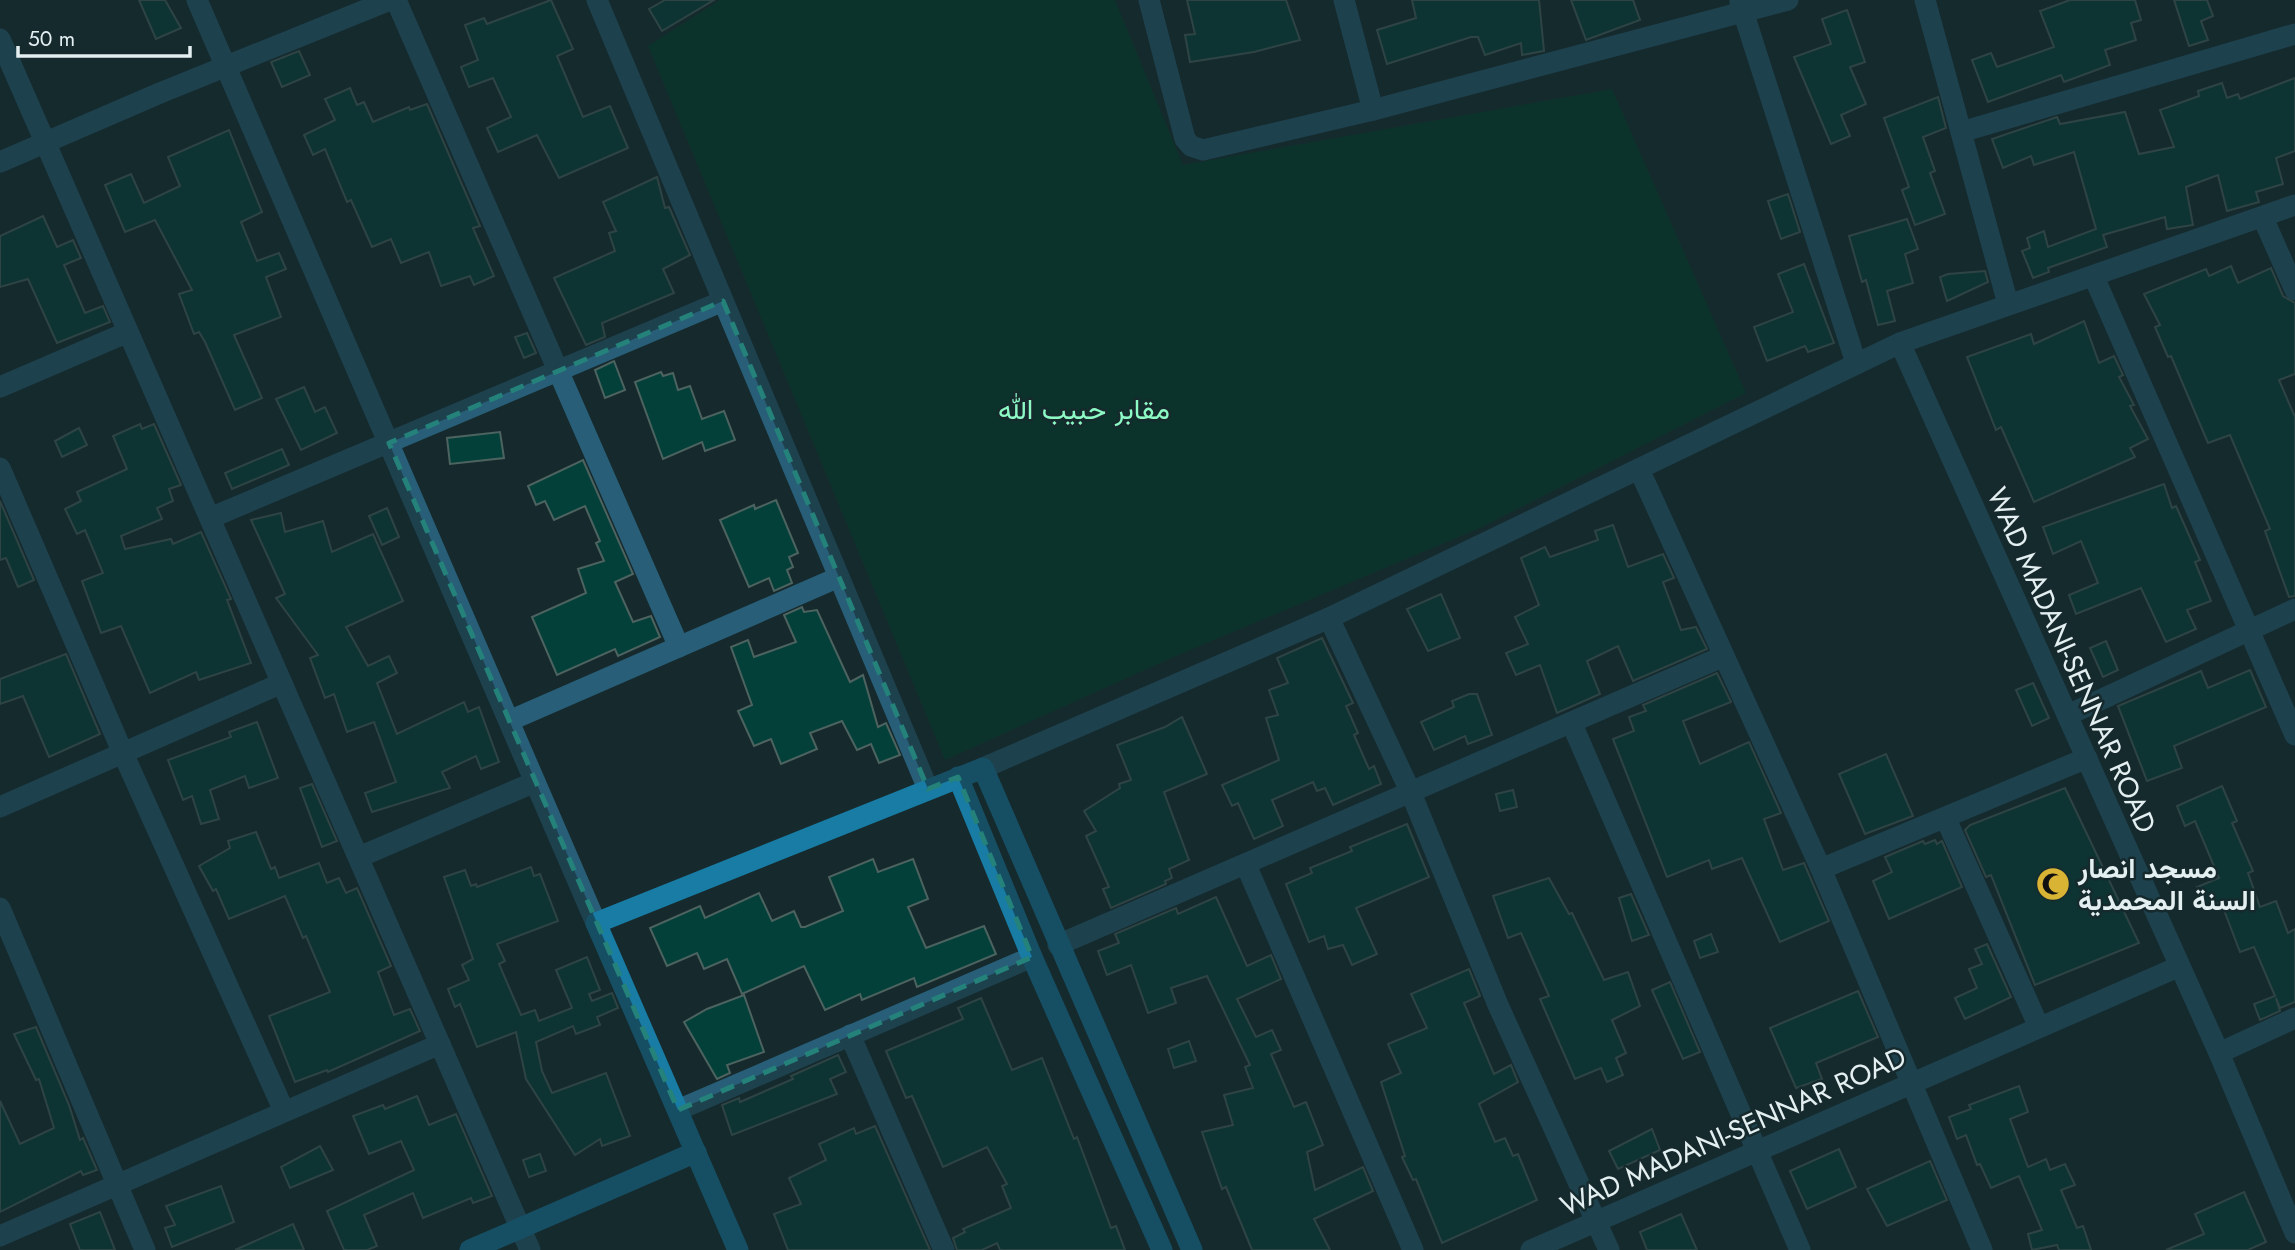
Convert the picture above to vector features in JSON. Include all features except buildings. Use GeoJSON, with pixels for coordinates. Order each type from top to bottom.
{"type":"FeatureCollection","features":[{"type":"Feature","properties":{"kind":"street"},"geometry":{"type":"LineString","coordinates":[[197,0],[738,1250]]}},
{"type":"Feature","properties":{"kind":"street"},"geometry":{"type":"LineString","coordinates":[[0,162],[390,0]]}},
{"type":"Feature","properties":{"kind":"street"},"geometry":{"type":"LineString","coordinates":[[396,0],[679,647]]}},
{"type":"Feature","properties":{"kind":"street"},"geometry":{"type":"LineString","coordinates":[[1149,0],[1185,139],[1191,146],[1203,150],[1373,110],[1741,7],[1788,0]]}},
{"type":"Feature","properties":{"kind":"street"},"geometry":{"type":"LineString","coordinates":[[1344,0],[1373,110]]}},
{"type":"Feature","properties":{"kind":"street"},"geometry":{"type":"LineString","coordinates":[[1925,0],[2008,304]]}},
{"type":"Feature","properties":{"kind":"street"},"geometry":{"type":"LineString","coordinates":[[602,1],[723,301],[928,789]]}},
{"type":"Feature","properties":{"kind":"street"},"geometry":{"type":"LineString","coordinates":[[1741,7],[1856,363]]}},
{"type":"Feature","properties":{"kind":"street"},"geometry":{"type":"LineString","coordinates":[[1961,132],[2295,34]]}},
{"type":"Feature","properties":{"kind":"street"},"geometry":{"type":"LineString","coordinates":[[0,39],[530,1250]]}},
{"type":"Feature","properties":{"kind":"street"},"geometry":{"type":"LineString","coordinates":[[596,923],[983,768],[1329,618],[1899,343],[2295,205]]}},
{"type":"Feature","properties":{"kind":"street"},"geometry":{"type":"LineString","coordinates":[[2263,218],[2295,290]]}},
{"type":"Feature","properties":{"kind":"street"},"geometry":{"type":"LineString","coordinates":[[2094,277],[2295,735]]}},
{"type":"Feature","properties":{"kind":"street"},"geometry":{"type":"LineString","coordinates":[[210,519],[723,301]]}},
{"type":"Feature","properties":{"kind":"street"},"geometry":{"type":"LineString","coordinates":[[0,387],[128,332]]}},
{"type":"Feature","properties":{"kind":"street","name":"WAD MADANI-SENNAR ROAD"},"geometry":{"type":"LineString","coordinates":[[1531,1250],[2178,967],[2068,715],[1899,343]]}},
{"type":"Feature","properties":{"kind":"street"},"geometry":{"type":"LineString","coordinates":[[0,468],[122,751],[284,1111]]}},
{"type":"Feature","properties":{"kind":"street"},"geometry":{"type":"LineString","coordinates":[[1639,469],[1821,869],[1982,1250]]}},
{"type":"Feature","properties":{"kind":"street"},"geometry":{"type":"LineString","coordinates":[[509,721],[839,577]]}},
{"type":"Feature","properties":{"kind":"street"},"geometry":{"type":"LineString","coordinates":[[2068,715],[2249,628],[2295,609]]}},
{"type":"Feature","properties":{"kind":"street"},"geometry":{"type":"LineString","coordinates":[[1329,618],[1411,793],[1498,1005],[1609,1250]]}},
{"type":"Feature","properties":{"kind":"street"},"geometry":{"type":"LineString","coordinates":[[1058,945],[1724,656]]}},
{"type":"Feature","properties":{"kind":"street"},"geometry":{"type":"LineString","coordinates":[[0,807],[122,751],[282,683]]}},
{"type":"Feature","properties":{"kind":"street"},"geometry":{"type":"LineString","coordinates":[[1572,724],[1800,1250]]}},
{"type":"Feature","properties":{"kind":"street"},"geometry":{"type":"LineString","coordinates":[[1821,869],[2087,758]]}},
{"type":"Feature","properties":{"kind":"street"},"geometry":{"type":"LineString","coordinates":[[983,768],[1192,1250]]}},
{"type":"Feature","properties":{"kind":"street"},"geometry":{"type":"LineString","coordinates":[[958,777],[1032,957],[1162,1250]]}},
{"type":"Feature","properties":{"kind":"street"},"geometry":{"type":"LineString","coordinates":[[359,857],[535,782]]}},
{"type":"Feature","properties":{"kind":"street"},"geometry":{"type":"LineString","coordinates":[[1945,819],[2039,1027]]}},
{"type":"Feature","properties":{"kind":"street"},"geometry":{"type":"LineString","coordinates":[[1246,865],[1413,1250]]}},
{"type":"Feature","properties":{"kind":"street"},"geometry":{"type":"LineString","coordinates":[[0,908],[145,1250]]}},
{"type":"Feature","properties":{"kind":"street"},"geometry":{"type":"LineString","coordinates":[[678,1111],[1032,957]]}},
{"type":"Feature","properties":{"kind":"street"},"geometry":{"type":"LineString","coordinates":[[2178,967],[2219,1053],[2295,1233]]}},
{"type":"Feature","properties":{"kind":"street"},"geometry":{"type":"LineString","coordinates":[[2219,1053],[2295,1018]]}},
{"type":"Feature","properties":{"kind":"street"},"geometry":{"type":"LineString","coordinates":[[850,1035],[944,1250]]}},
{"type":"Feature","properties":{"kind":"street"},"geometry":{"type":"LineString","coordinates":[[0,1236],[440,1044]]}},
{"type":"Feature","properties":{"kind":"street"},"geometry":{"type":"LineString","coordinates":[[470,1250],[696,1152]]}},
{"type":"Feature","properties":{"kind":"highlighted area"},"geometry":{"type":"Polygon","coordinates":[[[723,301],[928,789],[958,777],[1032,957],[678,1110],[389,443],[723,301]]]}},
{"type":"Feature","properties":{"kind":"green space","name":"مقابر حبيب الله"},"geometry":{"type":"Polygon","coordinates":[[[720,0],[1115,0],[1183,165],[1612,89],[1746,393],[1480,528],[1176,656],[945,760],[648,46],[720,0]]]}},
{"type":"Feature","properties":{"kind":"place","name":"مسجد انصار السنة المحمدية"},"geometry":{"type":"Point","coordinates":[2053,884]}}]}
